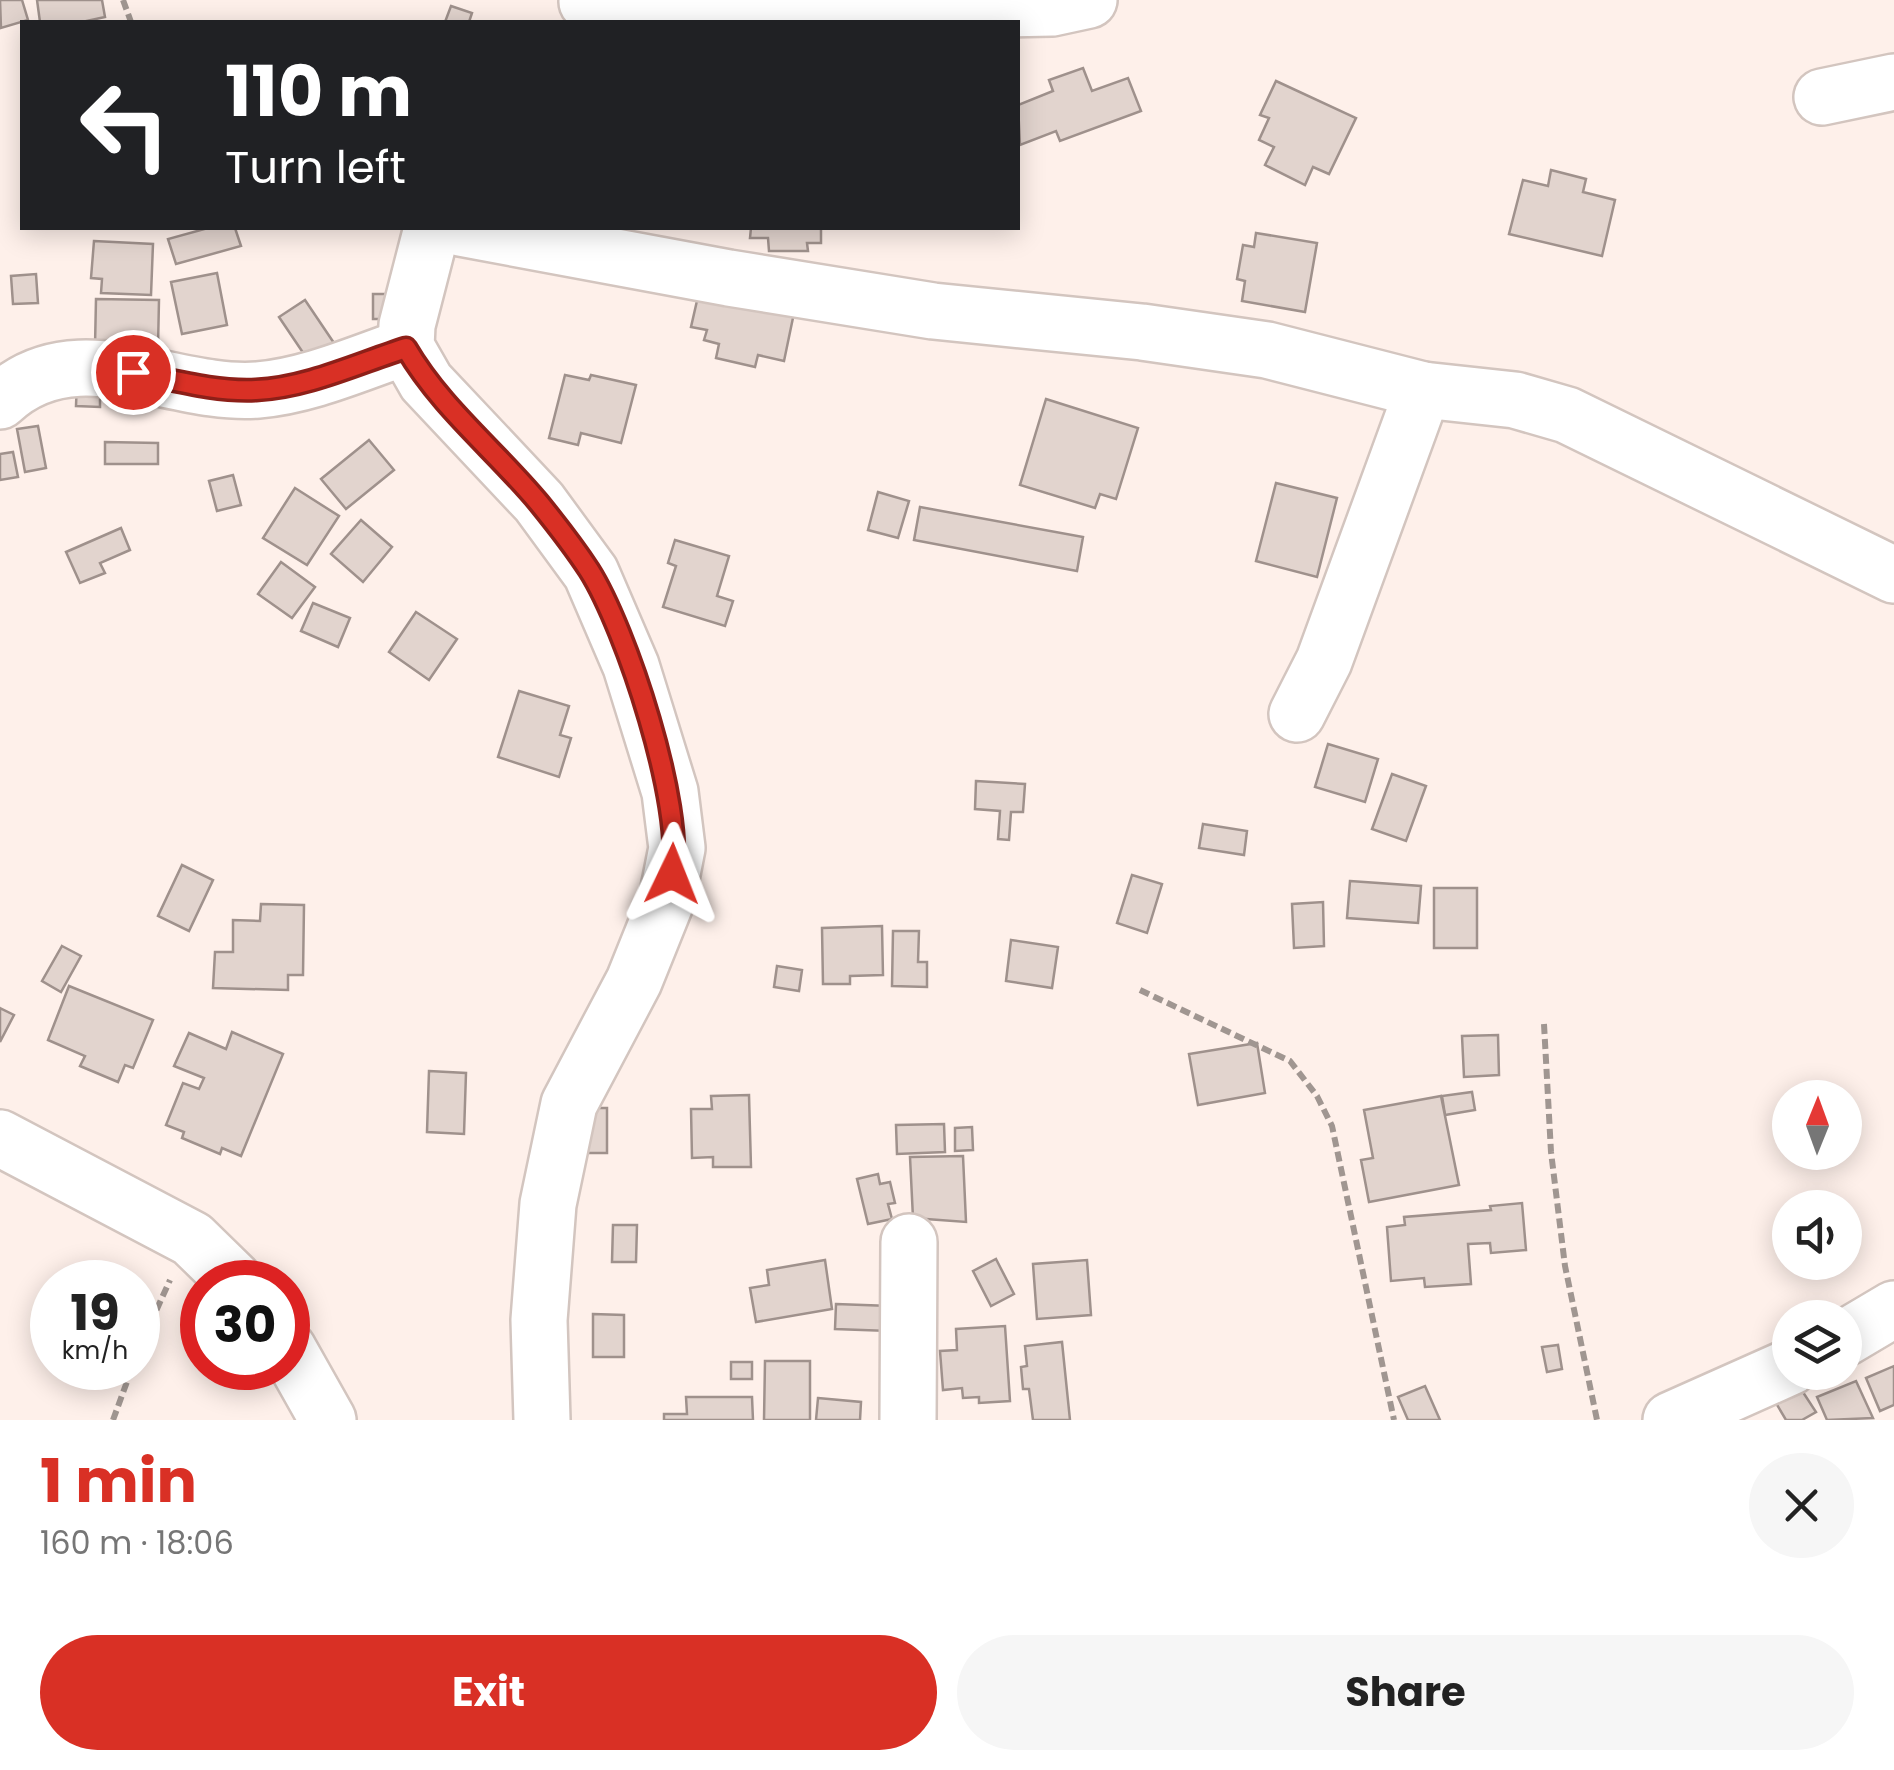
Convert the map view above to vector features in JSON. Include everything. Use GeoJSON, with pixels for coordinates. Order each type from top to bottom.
{"type":"FeatureCollection","features":[{"type":"Feature","properties":{"kind":"street"},"geometry":{"type":"LineString","coordinates":[[580,8],[880,12],[1052,8],[1089,0]]}},
{"type":"Feature","properties":{"kind":"street"},"geometry":{"type":"LineString","coordinates":[[1822,97],[1894,82]]}},
{"type":"Feature","properties":{"kind":"street"},"geometry":{"type":"LineString","coordinates":[[431,230],[407,324],[406,348],[426,382],[539,502],[591,572],[630,666],[670,792],[677,848],[666,899],[634,981],[569,1104],[548,1204],[540,1320],[542,1420]]}},
{"type":"Feature","properties":{"kind":"street"},"geometry":{"type":"LineString","coordinates":[[471,230],[933,311],[1142,332],[1267,350],[1423,390],[1515,400],[1567,415],[1894,574]]}},
{"type":"Feature","properties":{"kind":"street"},"geometry":{"type":"LineString","coordinates":[[0,402],[37,377],[76,366],[133,372],[205,387],[258,390],[316,378],[406,348]]}},
{"type":"Feature","properties":{"kind":"street"},"geometry":{"type":"LineString","coordinates":[[1297,714],[1324,661],[1423,390]]}},
{"type":"Feature","properties":{"kind":"street"},"geometry":{"type":"LineString","coordinates":[[0,1138],[192,1239],[213,1260]]}},
{"type":"Feature","properties":{"kind":"street"},"geometry":{"type":"LineString","coordinates":[[908,1420],[909,1242]]}},
{"type":"Feature","properties":{"kind":"street"},"geometry":{"type":"LineString","coordinates":[[1862,1328],[1894,1308]]}},
{"type":"Feature","properties":{"kind":"street"},"geometry":{"type":"LineString","coordinates":[[1671,1420],[1772,1375]]}},
{"type":"Feature","properties":{"kind":"street"},"geometry":{"type":"LineString","coordinates":[[310,1388],[328,1420]]}},
{"type":"Feature","properties":{"kind":"path"},"geometry":{"type":"LineString","coordinates":[[1140,990],[1290,1061],[1317,1096],[1332,1126],[1394,1420]]}},
{"type":"Feature","properties":{"kind":"path"},"geometry":{"type":"LineString","coordinates":[[1544,1024],[1551,1152],[1565,1266],[1597,1420]]}},
{"type":"Feature","properties":{"kind":"path"},"geometry":{"type":"LineString","coordinates":[[160,1306],[192,1239]]}},
{"type":"Feature","properties":{"kind":"path"},"geometry":{"type":"LineString","coordinates":[[113,1420],[124,1390]]}},
{"type":"Feature","properties":{"kind":"building"},"geometry":{"type":"Polygon","coordinates":[[[0,0],[22,0],[28,20],[1,28],[0,0]]]}},
{"type":"Feature","properties":{"kind":"building"},"geometry":{"type":"Polygon","coordinates":[[[37,0],[102,0],[105,17],[40,20],[37,0]]]}},
{"type":"Feature","properties":{"kind":"building"},"geometry":{"type":"Polygon","coordinates":[[[451,6],[472,13],[470,20],[446,20],[451,6]]]}},
{"type":"Feature","properties":{"kind":"building"},"geometry":{"type":"Polygon","coordinates":[[[1083,68],[1092,91],[1128,78],[1141,111],[1060,141],[1056,131],[1020,145],[1020,104],[1053,91],[1049,80],[1083,68]]]}},
{"type":"Feature","properties":{"kind":"building"},"geometry":{"type":"Polygon","coordinates":[[[1276,81],[1356,118],[1329,174],[1313,167],[1305,185],[1265,165],[1274,147],[1259,140],[1269,118],[1260,115],[1276,81]]]}},
{"type":"Feature","properties":{"kind":"building"},"geometry":{"type":"Polygon","coordinates":[[[1551,170],[1586,179],[1583,192],[1615,200],[1602,256],[1509,234],[1523,180],[1548,186],[1551,170]]]}},
{"type":"Feature","properties":{"kind":"building"},"geometry":{"type":"Polygon","coordinates":[[[201,230],[236,230],[241,246],[176,264],[168,239],[201,230]]]}},
{"type":"Feature","properties":{"kind":"building"},"geometry":{"type":"Polygon","coordinates":[[[751,230],[821,230],[821,243],[807,243],[808,251],[769,251],[768,238],[750,238],[751,230]]]}},
{"type":"Feature","properties":{"kind":"building"},"geometry":{"type":"Polygon","coordinates":[[[1256,233],[1317,243],[1305,312],[1242,301],[1245,281],[1237,279],[1243,245],[1254,247],[1256,233]]]}},
{"type":"Feature","properties":{"kind":"building"},"geometry":{"type":"Polygon","coordinates":[[[94,241],[153,244],[151,295],[101,293],[102,279],[91,278],[94,241]]]}},
{"type":"Feature","properties":{"kind":"building"},"geometry":{"type":"Polygon","coordinates":[[[217,273],[227,325],[182,334],[171,282],[217,273]]]}},
{"type":"Feature","properties":{"kind":"building"},"geometry":{"type":"Polygon","coordinates":[[[36,274],[38,303],[13,304],[11,276],[36,274]]]}},
{"type":"Feature","properties":{"kind":"building"},"geometry":{"type":"Polygon","coordinates":[[[699,292],[794,313],[784,361],[758,355],[755,367],[716,358],[719,344],[704,340],[707,330],[691,327],[699,292]]]}},
{"type":"Feature","properties":{"kind":"building"},"geometry":{"type":"Polygon","coordinates":[[[373,294],[402,294],[402,319],[373,319],[373,294]]]}},
{"type":"Feature","properties":{"kind":"building"},"geometry":{"type":"Polygon","coordinates":[[[96,299],[159,300],[158,347],[95,346],[96,299]]]}},
{"type":"Feature","properties":{"kind":"building"},"geometry":{"type":"Polygon","coordinates":[[[305,300],[338,349],[312,366],[279,317],[305,300]]]}},
{"type":"Feature","properties":{"kind":"building"},"geometry":{"type":"Polygon","coordinates":[[[565,375],[589,380],[591,375],[636,385],[621,443],[581,433],[578,445],[549,438],[565,375]]]}},
{"type":"Feature","properties":{"kind":"building"},"geometry":{"type":"Polygon","coordinates":[[[77,380],[100,381],[100,407],[76,406],[77,380]]]}},
{"type":"Feature","properties":{"kind":"building"},"geometry":{"type":"Polygon","coordinates":[[[1046,399],[1138,428],[1116,499],[1100,494],[1095,508],[1020,485],[1046,399]]]}},
{"type":"Feature","properties":{"kind":"building"},"geometry":{"type":"Polygon","coordinates":[[[38,426],[46,468],[25,472],[17,429],[38,426]]]}},
{"type":"Feature","properties":{"kind":"building"},"geometry":{"type":"Polygon","coordinates":[[[369,440],[394,470],[346,509],[321,479],[369,440]]]}},
{"type":"Feature","properties":{"kind":"building"},"geometry":{"type":"Polygon","coordinates":[[[105,442],[158,443],[158,464],[105,464],[105,442]]]}},
{"type":"Feature","properties":{"kind":"building"},"geometry":{"type":"Polygon","coordinates":[[[13,452],[18,477],[0,480],[0,454],[13,452]]]}},
{"type":"Feature","properties":{"kind":"building"},"geometry":{"type":"Polygon","coordinates":[[[233,475],[241,505],[217,511],[209,481],[233,475]]]}},
{"type":"Feature","properties":{"kind":"building"},"geometry":{"type":"Polygon","coordinates":[[[1276,483],[1337,498],[1317,577],[1256,561],[1276,483]]]}},
{"type":"Feature","properties":{"kind":"building"},"geometry":{"type":"Polygon","coordinates":[[[295,488],[339,516],[307,565],[263,538],[295,488]]]}},
{"type":"Feature","properties":{"kind":"building"},"geometry":{"type":"Polygon","coordinates":[[[878,492],[909,501],[898,538],[868,530],[878,492]]]}},
{"type":"Feature","properties":{"kind":"building"},"geometry":{"type":"Polygon","coordinates":[[[920,507],[1083,537],[1077,571],[914,540],[920,507]]]}},
{"type":"Feature","properties":{"kind":"building"},"geometry":{"type":"Polygon","coordinates":[[[361,520],[392,547],[363,582],[331,554],[361,520]]]}},
{"type":"Feature","properties":{"kind":"building"},"geometry":{"type":"Polygon","coordinates":[[[121,528],[130,550],[100,563],[105,573],[80,583],[66,552],[121,528]]]}},
{"type":"Feature","properties":{"kind":"building"},"geometry":{"type":"Polygon","coordinates":[[[675,540],[729,556],[717,596],[733,601],[725,626],[663,607],[676,566],[668,563],[675,540]]]}},
{"type":"Feature","properties":{"kind":"building"},"geometry":{"type":"Polygon","coordinates":[[[281,562],[315,587],[292,618],[258,594],[281,562]]]}},
{"type":"Feature","properties":{"kind":"building"},"geometry":{"type":"Polygon","coordinates":[[[313,603],[350,618],[338,647],[301,631],[313,603]]]}},
{"type":"Feature","properties":{"kind":"building"},"geometry":{"type":"Polygon","coordinates":[[[416,612],[457,639],[429,680],[389,652],[416,612]]]}},
{"type":"Feature","properties":{"kind":"building"},"geometry":{"type":"Polygon","coordinates":[[[519,691],[569,706],[560,735],[571,738],[559,777],[498,757],[519,691]]]}},
{"type":"Feature","properties":{"kind":"building"},"geometry":{"type":"Polygon","coordinates":[[[1328,744],[1378,759],[1365,802],[1315,787],[1328,744]]]}},
{"type":"Feature","properties":{"kind":"building"},"geometry":{"type":"Polygon","coordinates":[[[1392,774],[1426,786],[1406,841],[1372,829],[1392,774]]]}},
{"type":"Feature","properties":{"kind":"building"},"geometry":{"type":"Polygon","coordinates":[[[976,781],[1025,784],[1023,812],[1011,812],[1009,840],[998,839],[1000,811],[975,809],[976,781]]]}},
{"type":"Feature","properties":{"kind":"building"},"geometry":{"type":"Polygon","coordinates":[[[1203,824],[1247,831],[1244,855],[1199,848],[1203,824]]]}},
{"type":"Feature","properties":{"kind":"building"},"geometry":{"type":"Polygon","coordinates":[[[182,865],[213,880],[189,931],[158,916],[182,865]]]}},
{"type":"Feature","properties":{"kind":"building"},"geometry":{"type":"Polygon","coordinates":[[[1132,875],[1162,884],[1147,933],[1117,923],[1132,875]]]}},
{"type":"Feature","properties":{"kind":"building"},"geometry":{"type":"Polygon","coordinates":[[[1350,881],[1421,886],[1418,923],[1347,918],[1350,881]]]}},
{"type":"Feature","properties":{"kind":"building"},"geometry":{"type":"Polygon","coordinates":[[[1434,888],[1477,888],[1477,948],[1434,948],[1434,888]]]}},
{"type":"Feature","properties":{"kind":"building"},"geometry":{"type":"Polygon","coordinates":[[[1323,902],[1324,946],[1294,948],[1292,904],[1323,902]]]}},
{"type":"Feature","properties":{"kind":"building"},"geometry":{"type":"Polygon","coordinates":[[[261,904],[304,905],[303,975],[288,975],[288,990],[213,988],[215,952],[233,952],[233,920],[260,921],[261,904]]]}},
{"type":"Feature","properties":{"kind":"building"},"geometry":{"type":"Polygon","coordinates":[[[882,926],[883,975],[850,976],[850,984],[823,984],[822,928],[882,926]]]}},
{"type":"Feature","properties":{"kind":"building"},"geometry":{"type":"Polygon","coordinates":[[[893,931],[919,931],[918,962],[927,962],[927,987],[892,986],[893,931]]]}},
{"type":"Feature","properties":{"kind":"building"},"geometry":{"type":"Polygon","coordinates":[[[1011,940],[1058,947],[1052,988],[1006,981],[1011,940]]]}},
{"type":"Feature","properties":{"kind":"building"},"geometry":{"type":"Polygon","coordinates":[[[62,946],[81,956],[61,992],[42,981],[62,946]]]}},
{"type":"Feature","properties":{"kind":"building"},"geometry":{"type":"Polygon","coordinates":[[[777,966],[802,970],[799,991],[774,987],[777,966]]]}},
{"type":"Feature","properties":{"kind":"building"},"geometry":{"type":"Polygon","coordinates":[[[69,986],[153,1020],[133,1068],[125,1065],[118,1082],[80,1066],[85,1056],[48,1040],[69,986]]]}},
{"type":"Feature","properties":{"kind":"building"},"geometry":{"type":"Polygon","coordinates":[[[0,1008],[14,1015],[0,1042],[0,1008]]]}},
{"type":"Feature","properties":{"kind":"building"},"geometry":{"type":"Polygon","coordinates":[[[232,1032],[283,1054],[241,1156],[222,1148],[220,1154],[182,1138],[184,1132],[166,1125],[183,1083],[199,1089],[204,1078],[174,1066],[189,1033],[226,1049],[232,1032]]]}},
{"type":"Feature","properties":{"kind":"building"},"geometry":{"type":"Polygon","coordinates":[[[1498,1035],[1499,1075],[1464,1077],[1462,1036],[1498,1035]]]}},
{"type":"Feature","properties":{"kind":"building"},"geometry":{"type":"Polygon","coordinates":[[[1257,1043],[1265,1093],[1198,1105],[1189,1054],[1257,1043]]]}},
{"type":"Feature","properties":{"kind":"building"},"geometry":{"type":"Polygon","coordinates":[[[429,1071],[466,1073],[464,1134],[427,1132],[429,1071]]]}},
{"type":"Feature","properties":{"kind":"building"},"geometry":{"type":"Polygon","coordinates":[[[1472,1092],[1475,1110],[1445,1115],[1442,1096],[1472,1092]]]}},
{"type":"Feature","properties":{"kind":"building"},"geometry":{"type":"Polygon","coordinates":[[[749,1095],[751,1167],[713,1167],[713,1157],[692,1158],[691,1109],[712,1109],[711,1096],[749,1095]]]}},
{"type":"Feature","properties":{"kind":"building"},"geometry":{"type":"Polygon","coordinates":[[[1441,1096],[1459,1185],[1369,1202],[1361,1160],[1373,1158],[1364,1110],[1441,1096]]]}},
{"type":"Feature","properties":{"kind":"building"},"geometry":{"type":"Polygon","coordinates":[[[581,1108],[607,1108],[607,1153],[580,1153],[581,1108]]]}},
{"type":"Feature","properties":{"kind":"building"},"geometry":{"type":"Polygon","coordinates":[[[944,1124],[945,1152],[897,1154],[896,1125],[944,1124]]]}},
{"type":"Feature","properties":{"kind":"building"},"geometry":{"type":"Polygon","coordinates":[[[972,1127],[973,1150],[955,1151],[955,1128],[972,1127]]]}},
{"type":"Feature","properties":{"kind":"building"},"geometry":{"type":"Polygon","coordinates":[[[963,1156],[966,1222],[913,1218],[910,1157],[963,1156]]]}},
{"type":"Feature","properties":{"kind":"building"},"geometry":{"type":"Polygon","coordinates":[[[878,1174],[880,1184],[890,1182],[895,1203],[888,1204],[892,1219],[868,1224],[857,1179],[878,1174]]]}},
{"type":"Feature","properties":{"kind":"building"},"geometry":{"type":"Polygon","coordinates":[[[1522,1203],[1526,1250],[1491,1253],[1490,1243],[1468,1244],[1471,1284],[1425,1287],[1424,1278],[1391,1281],[1387,1227],[1405,1225],[1404,1217],[1491,1210],[1490,1206],[1522,1203]]]}},
{"type":"Feature","properties":{"kind":"building"},"geometry":{"type":"Polygon","coordinates":[[[613,1225],[637,1225],[636,1262],[612,1262],[613,1225]]]}},
{"type":"Feature","properties":{"kind":"building"},"geometry":{"type":"Polygon","coordinates":[[[996,1259],[1014,1294],[991,1306],[973,1271],[996,1259]]]}},
{"type":"Feature","properties":{"kind":"building"},"geometry":{"type":"Polygon","coordinates":[[[825,1260],[832,1309],[756,1322],[750,1288],[769,1285],[767,1270],[825,1260]]]}},
{"type":"Feature","properties":{"kind":"building"},"geometry":{"type":"Polygon","coordinates":[[[1087,1260],[1091,1315],[1037,1319],[1033,1264],[1087,1260]]]}},
{"type":"Feature","properties":{"kind":"building"},"geometry":{"type":"Polygon","coordinates":[[[836,1304],[890,1306],[889,1331],[835,1329],[836,1304]]]}},
{"type":"Feature","properties":{"kind":"building"},"geometry":{"type":"Polygon","coordinates":[[[593,1314],[624,1315],[624,1357],[593,1357],[593,1314]]]}},
{"type":"Feature","properties":{"kind":"building"},"geometry":{"type":"Polygon","coordinates":[[[1005,1326],[1010,1401],[979,1403],[979,1397],[963,1398],[962,1388],[943,1390],[940,1351],[957,1350],[956,1329],[1005,1326]]]}},
{"type":"Feature","properties":{"kind":"building"},"geometry":{"type":"Polygon","coordinates":[[[1062,1342],[1070,1420],[1033,1420],[1029,1389],[1023,1389],[1021,1367],[1027,1366],[1025,1346],[1062,1342]]]}},
{"type":"Feature","properties":{"kind":"building"},"geometry":{"type":"Polygon","coordinates":[[[1558,1345],[1562,1369],[1547,1372],[1542,1347],[1558,1345]]]}},
{"type":"Feature","properties":{"kind":"building"},"geometry":{"type":"Polygon","coordinates":[[[765,1361],[810,1361],[810,1420],[764,1420],[765,1361]]]}},
{"type":"Feature","properties":{"kind":"building"},"geometry":{"type":"Polygon","coordinates":[[[731,1362],[752,1362],[752,1379],[731,1379],[731,1362]]]}},
{"type":"Feature","properties":{"kind":"building"},"geometry":{"type":"Polygon","coordinates":[[[1894,1366],[1894,1405],[1880,1411],[1866,1378],[1894,1366]]]}},
{"type":"Feature","properties":{"kind":"building"},"geometry":{"type":"Polygon","coordinates":[[[1425,1386],[1440,1420],[1408,1420],[1398,1397],[1425,1386]]]}},
{"type":"Feature","properties":{"kind":"building"},"geometry":{"type":"Polygon","coordinates":[[[1786,1390],[1802,1390],[1816,1412],[1802,1420],[1786,1420],[1773,1398],[1786,1390]]]}},
{"type":"Feature","properties":{"kind":"building"},"geometry":{"type":"Polygon","coordinates":[[[1834,1390],[1860,1390],[1873,1418],[1827,1420],[1817,1397],[1834,1390]]]}},
{"type":"Feature","properties":{"kind":"building"},"geometry":{"type":"Polygon","coordinates":[[[686,1397],[752,1397],[753,1420],[664,1420],[664,1414],[687,1414],[686,1397]]]}},
{"type":"Feature","properties":{"kind":"building"},"geometry":{"type":"Polygon","coordinates":[[[818,1398],[861,1402],[860,1420],[816,1420],[818,1398]]]}},
{"type":"Feature","properties":{"kind":"route"},"geometry":{"type":"LineString","coordinates":[[133,372],[205,387],[258,390],[316,378],[406,348],[426,382],[539,502],[591,572],[630,666],[670,792],[677,848],[672,874]]}}]}
